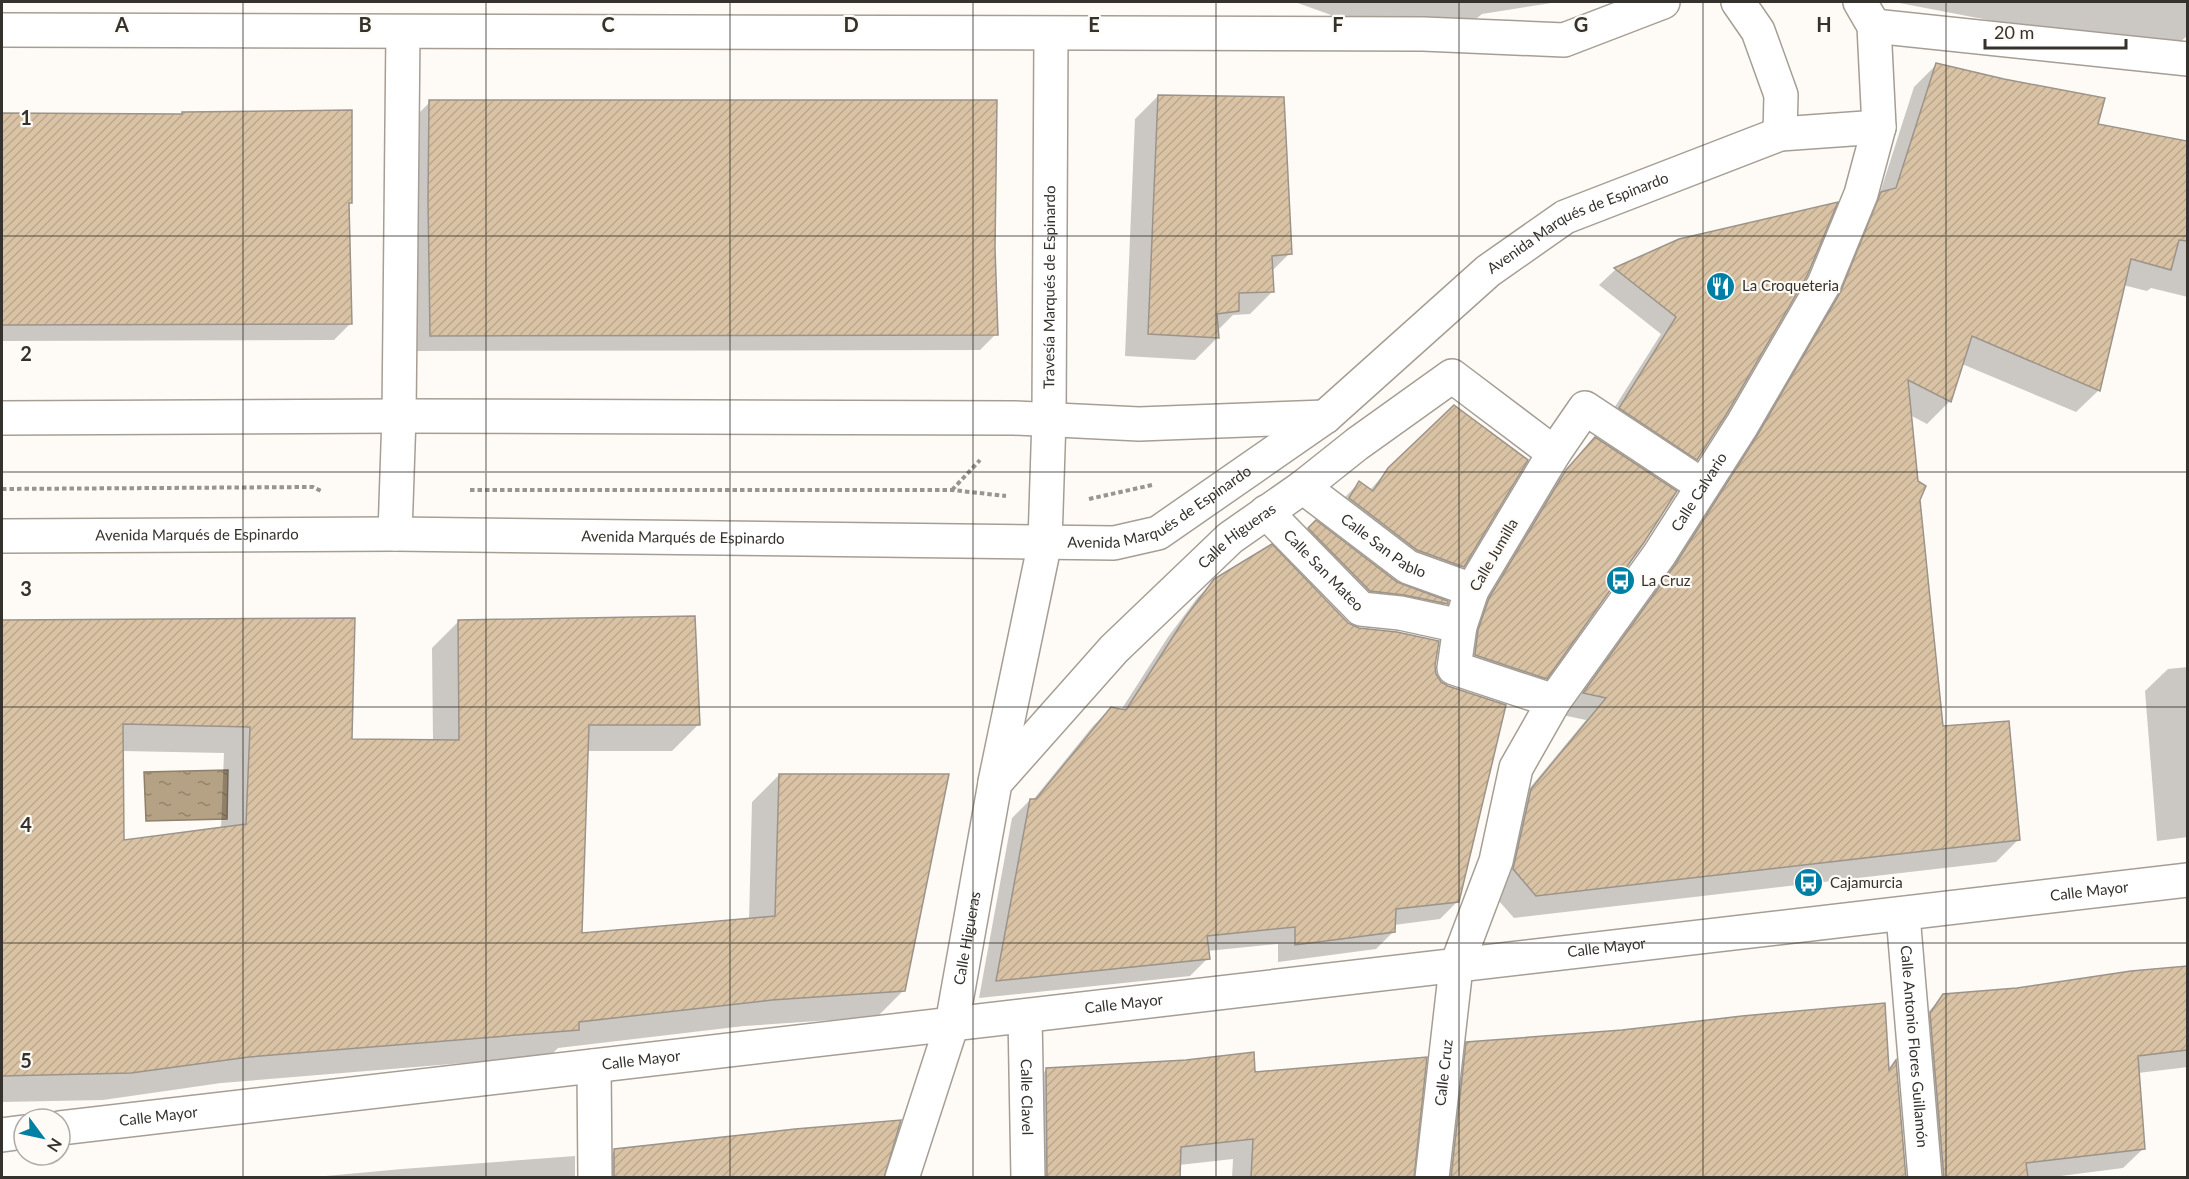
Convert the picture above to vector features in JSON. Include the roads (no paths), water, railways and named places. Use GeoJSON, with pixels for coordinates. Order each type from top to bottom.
{"type":"FeatureCollection","features":[{"type":"Feature","properties":{"kind":"street"},"geometry":{"type":"LineString","coordinates":[[2,30],[1423,34],[1563,40],[1663,2]]}},
{"type":"Feature","properties":{"kind":"street"},"geometry":{"type":"LineString","coordinates":[[1738,2],[1758,31],[1781,95],[1780,134]]}},
{"type":"Feature","properties":{"kind":"street"},"geometry":{"type":"LineString","coordinates":[[1867,14],[2187,59]]}},
{"type":"Feature","properties":{"kind":"street","name":"Calle Calvario"},"geometry":{"type":"LineString","coordinates":[[1456,966],[1496,861],[1516,768],[1554,701],[1659,555],[1742,425],[1824,284],[1861,194],[1879,127],[1867,14]]}},
{"type":"Feature","properties":{"kind":"street"},"geometry":{"type":"LineString","coordinates":[[395,534],[399,416],[403,32]]}},
{"type":"Feature","properties":{"kind":"street","name":"Travesía Marqués de Espinardo"},"geometry":{"type":"LineString","coordinates":[[995,783],[1045,542],[1049,418],[1051,34]]}},
{"type":"Feature","properties":{"kind":"street","name":"Avenida Marqués de Espinardo"},"geometry":{"type":"LineString","coordinates":[[2,536],[395,534],[1114,543],[1158,533],[1326,417],[1488,270],[1565,217],[1780,134],[1879,127]]}},
{"type":"Feature","properties":{"kind":"street","name":"Calle Higueras"},"geometry":{"type":"LineString","coordinates":[[952,1024],[995,783],[1114,649],[1230,538],[1303,487],[1357,444],[1452,376],[1554,453]]}},
{"type":"Feature","properties":{"kind":"street"},"geometry":{"type":"LineString","coordinates":[[1554,453],[1585,408],[1703,486]]}},
{"type":"Feature","properties":{"kind":"street"},"geometry":{"type":"LineString","coordinates":[[2,418],[399,416],[1049,418],[1139,424],[1326,417]]}},
{"type":"Feature","properties":{"kind":"street","name":"Calle Jumilla"},"geometry":{"type":"LineString","coordinates":[[1554,453],[1472,590],[1460,626],[1454,668],[1554,701]]}},
{"type":"Feature","properties":{"kind":"street","name":"Calle San Pablo"},"geometry":{"type":"LineString","coordinates":[[1303,487],[1408,567],[1472,590]]}},
{"type":"Feature","properties":{"kind":"street","name":"Calle San Mateo"},"geometry":{"type":"LineString","coordinates":[[1266,512],[1361,609],[1460,626]]}},
{"type":"Feature","properties":{"kind":"street","name":"Calle Mayor"},"geometry":{"type":"LineString","coordinates":[[72,1127],[1903,915],[2187,880]]}},
{"type":"Feature","properties":{"kind":"street","name":"Calle Antonio Flores Guillamón"},"geometry":{"type":"LineString","coordinates":[[1903,915],[1925,1178]]}},
{"type":"Feature","properties":{"kind":"street","name":"Calle Cruz"},"geometry":{"type":"LineString","coordinates":[[1432,1178],[1456,966]]}},
{"type":"Feature","properties":{"kind":"street","name":"Calle Clavel"},"geometry":{"type":"LineString","coordinates":[[1025,1016],[1028,1178]]}},
{"type":"Feature","properties":{"kind":"street"},"geometry":{"type":"LineString","coordinates":[[902,1178],[952,1024]]}},
{"type":"Feature","properties":{"kind":"street"},"geometry":{"type":"LineString","coordinates":[[594,1066],[595,1178]]}},
{"type":"Feature","properties":{"kind":"water"},"geometry":{"type":"Polygon","coordinates":[[[228,770],[227,819],[146,821],[144,772],[228,770]]]}},
{"type":"Feature","properties":{"kind":"place","name":"La Croqueteria"},"geometry":{"type":"Point","coordinates":[1721,286]}},
{"type":"Feature","properties":{"kind":"place","name":"La Cruz"},"geometry":{"type":"Point","coordinates":[1620,581]}},
{"type":"Feature","properties":{"kind":"place","name":"Cajamurcia"},"geometry":{"type":"Point","coordinates":[1809,883]}}]}
